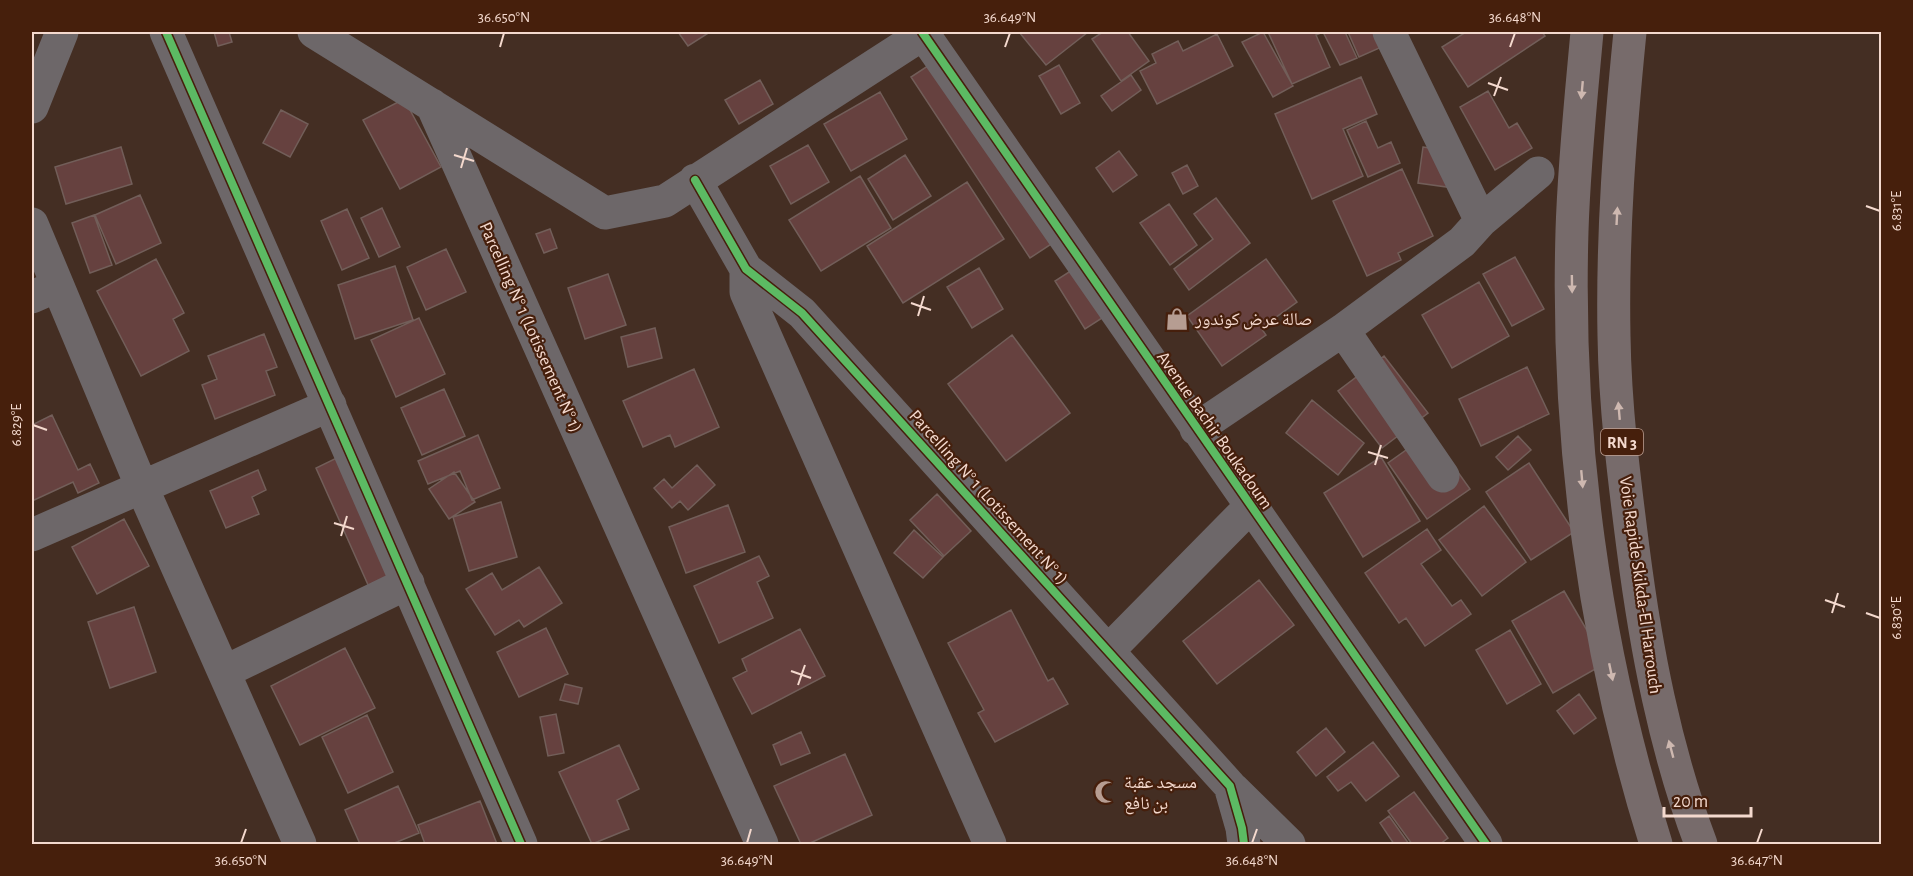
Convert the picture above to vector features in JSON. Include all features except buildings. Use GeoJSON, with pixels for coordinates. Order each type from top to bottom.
{"type":"FeatureCollection","features":[{"type":"Feature","properties":{"kind":"highway","name":"RN 3"},"geometry":{"type":"LineString","coordinates":[[1587,32],[1575,172],[1572,258],[1574,365],[1582,478],[1592,568],[1606,650],[1631,761],[1656,844]]}},
{"type":"Feature","properties":{"kind":"highway","name":"Voie Rapide Skikda-El Harrouch"},"geometry":{"type":"LineString","coordinates":[[1630,32],[1616,240],[1614,334],[1618,406],[1630,523],[1650,660],[1677,770],[1701,844]]}},
{"type":"Feature","properties":{"kind":"street"},"geometry":{"type":"LineString","coordinates":[[32,107],[62,32]]}},
{"type":"Feature","properties":{"kind":"street"},"geometry":{"type":"LineString","coordinates":[[166,32],[521,844]]}},
{"type":"Feature","properties":{"kind":"street"},"geometry":{"type":"LineString","coordinates":[[314,32],[605,213],[664,201],[922,33]]}},
{"type":"Feature","properties":{"kind":"street"},"geometry":{"type":"LineString","coordinates":[[1389,32],[1481,221]]}},
{"type":"Feature","properties":{"kind":"street","name":"Avenue Bachir Boukadoum"},"geometry":{"type":"LineString","coordinates":[[922,33],[1486,844]]}},
{"type":"Feature","properties":{"kind":"street","name":"Parcelling N° 1 (Lotissement N° 1)"},"geometry":{"type":"LineString","coordinates":[[432,105],[762,844]]}},
{"type":"Feature","properties":{"kind":"street"},"geometry":{"type":"LineString","coordinates":[[1196,429],[1343,330],[1462,242],[1481,221],[1538,173]]}},
{"type":"Feature","properties":{"kind":"street","name":"Parcelling N° 1 (Lotissement N° 1)"},"geometry":{"type":"LineString","coordinates":[[695,180],[746,268],[802,313],[1230,786],[1289,844]]}},
{"type":"Feature","properties":{"kind":"street"},"geometry":{"type":"LineString","coordinates":[[32,224],[44,292],[141,485],[300,844]]}},
{"type":"Feature","properties":{"kind":"street","name":"Parcelling N° 1 (Lotissement N° 1)"},"geometry":{"type":"LineString","coordinates":[[746,268],[746,292],[990,844]]}},
{"type":"Feature","properties":{"kind":"street"},"geometry":{"type":"LineString","coordinates":[[1343,330],[1443,476]]}},
{"type":"Feature","properties":{"kind":"street"},"geometry":{"type":"LineString","coordinates":[[32,535],[141,485],[330,405]]}},
{"type":"Feature","properties":{"kind":"street"},"geometry":{"type":"LineString","coordinates":[[1108,651],[1250,507]]}},
{"type":"Feature","properties":{"kind":"street"},"geometry":{"type":"LineString","coordinates":[[224,672],[408,583]]}},
{"type":"Feature","properties":{"kind":"street","name":"Parcelling N° 1 (Lotissement N° 1)"},"geometry":{"type":"LineString","coordinates":[[1230,786],[1242,828],[1244,844]]}},
{"type":"Feature","properties":{"kind":"cycle path"},"geometry":{"type":"LineString","coordinates":[[166,32],[521,844]]}},
{"type":"Feature","properties":{"kind":"cycle path"},"geometry":{"type":"LineString","coordinates":[[922,32],[1486,844]]}},
{"type":"Feature","properties":{"kind":"cycle path"},"geometry":{"type":"LineString","coordinates":[[695,180],[746,269],[802,313],[1230,786],[1242,828],[1244,844]]}},
{"type":"Feature","properties":{"kind":"place","name":"صالة عرض كوندور"},"geometry":{"type":"Point","coordinates":[1177,319]}},
{"type":"Feature","properties":{"kind":"place","name":"مسجد عقبة بن نافع"},"geometry":{"type":"Point","coordinates":[1106,792]}}]}
